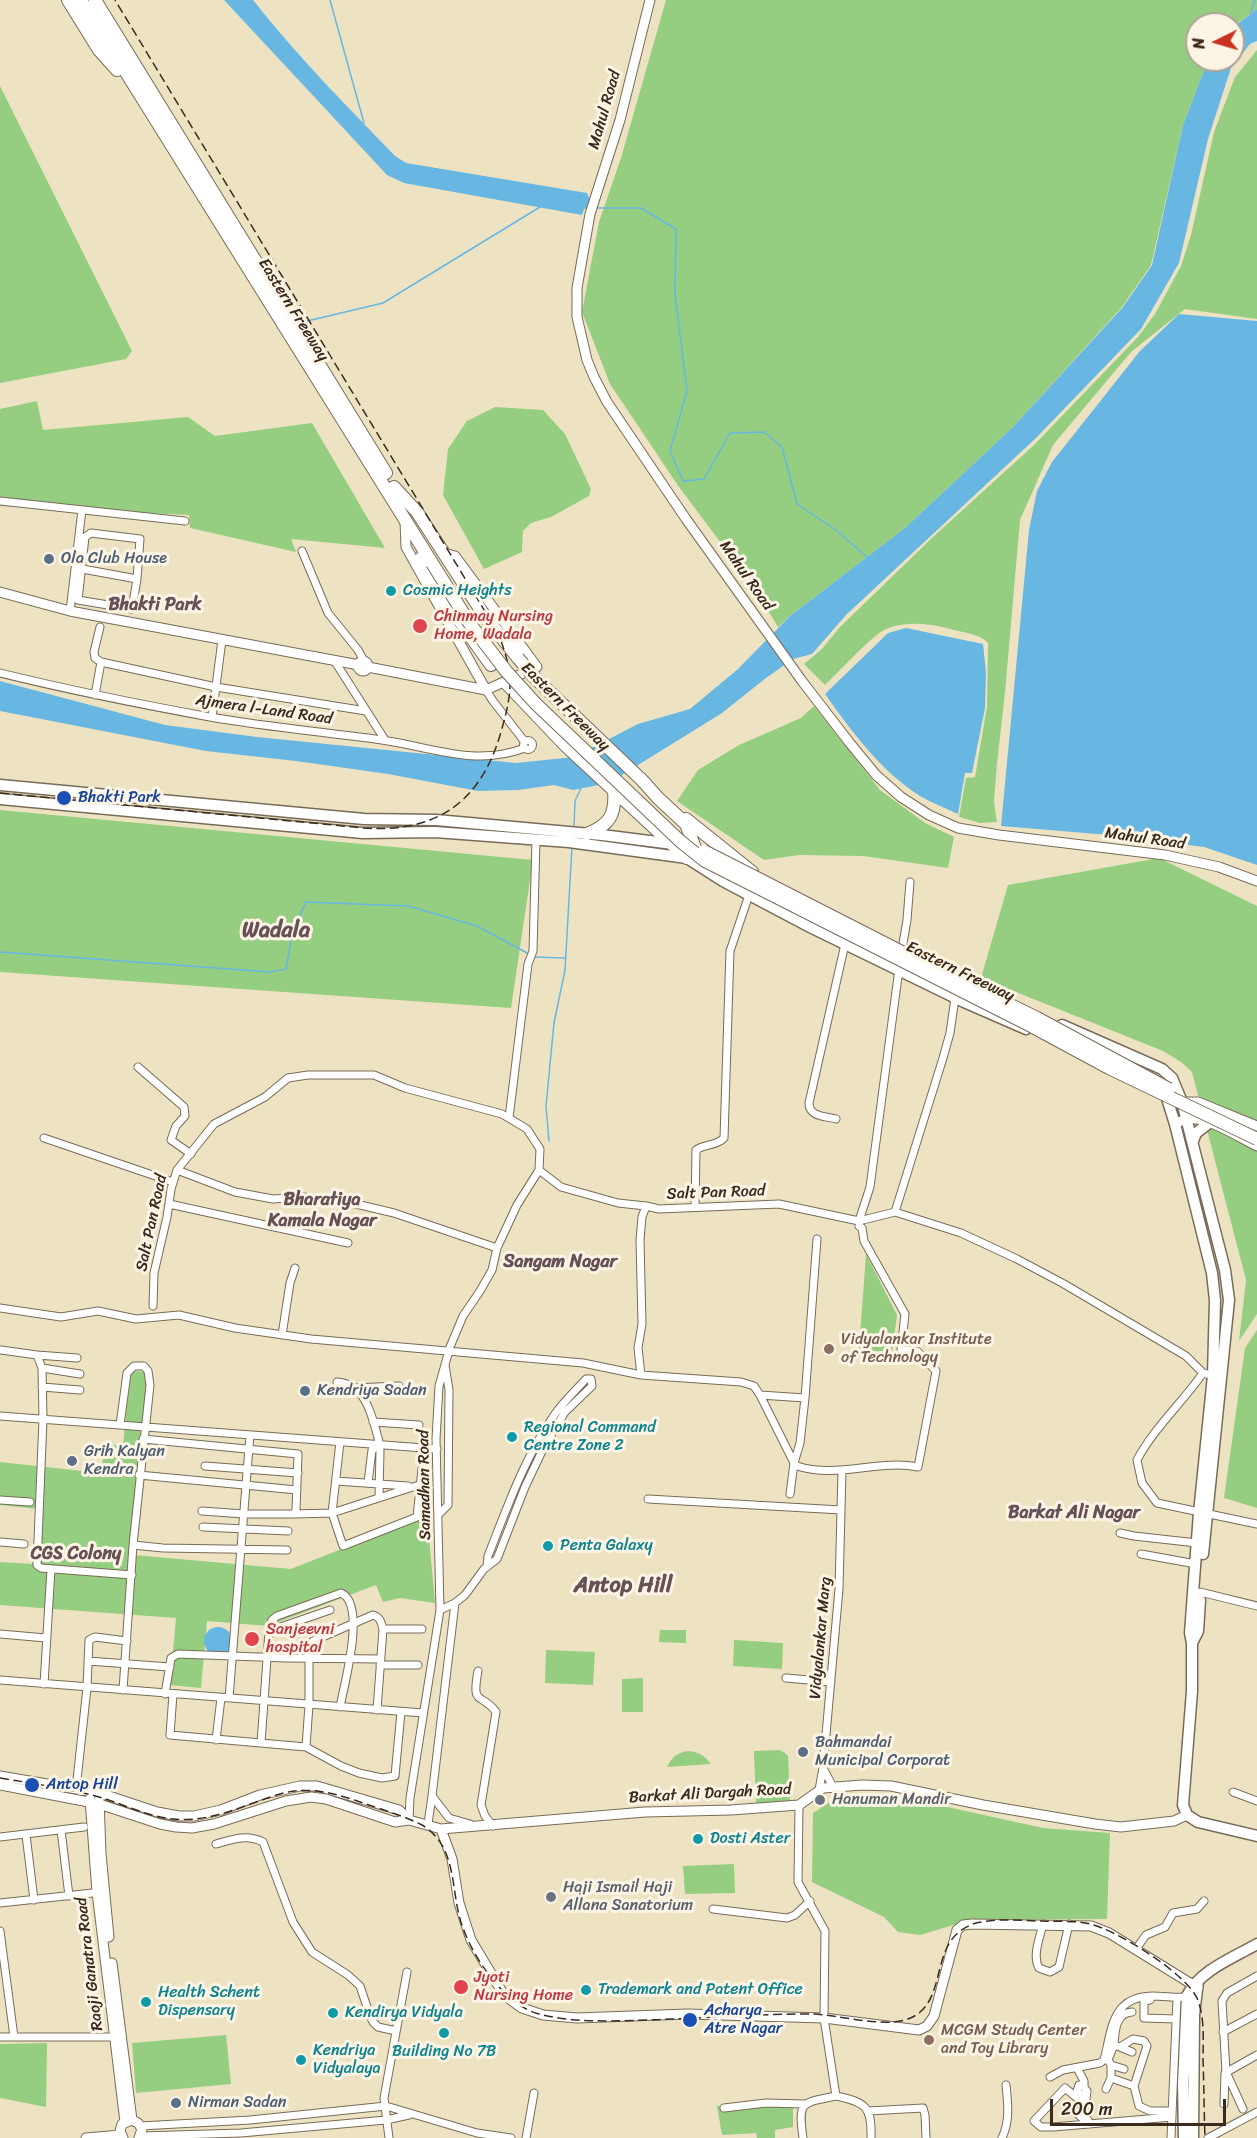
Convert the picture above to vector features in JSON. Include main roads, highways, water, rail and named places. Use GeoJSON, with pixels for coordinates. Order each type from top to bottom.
{"type":"FeatureCollection","features":[{"type":"Feature","properties":{"kind":"highway"},"geometry":{"type":"LineString","coordinates":[[68,0],[99,50],[143,91]]}},
{"type":"Feature","properties":{"kind":"highway","name":"Eastern Freeway"},"geometry":{"type":"LineString","coordinates":[[81,0],[112,39]]}},
{"type":"Feature","properties":{"kind":"highway","name":"Eastern Freeway"},"geometry":{"type":"LineString","coordinates":[[95,0],[112,39],[143,91],[407,523],[438,559],[487,647],[536,704],[680,841],[705,861],[1033,1027],[1109,1068],[1257,1139]]}},
{"type":"Feature","properties":{"kind":"highway"},"geometry":{"type":"LineString","coordinates":[[104,0],[125,35],[143,91]]}},
{"type":"Feature","properties":{"kind":"highway","name":"Eastern Freeway"},"geometry":{"type":"LineString","coordinates":[[143,91],[394,487],[474,618],[512,667],[542,700],[685,836],[710,855],[1037,1018],[1217,1114],[1257,1128]]}},
{"type":"Feature","properties":{"kind":"highway"},"geometry":{"type":"LineString","coordinates":[[407,523],[423,562],[468,634],[506,683],[612,789],[672,844],[691,853]]}},
{"type":"Feature","properties":{"kind":"highway"},"geometry":{"type":"LineString","coordinates":[[438,559],[518,658],[536,672],[597,738],[686,824],[691,853]]}},
{"type":"Feature","properties":{"kind":"highway"},"geometry":{"type":"LineString","coordinates":[[640,779],[758,877],[765,888]]}},
{"type":"Feature","properties":{"kind":"highway"},"geometry":{"type":"LineString","coordinates":[[577,837],[599,828],[610,818],[614,806],[612,789]]}},
{"type":"Feature","properties":{"kind":"main road"},"geometry":{"type":"LineString","coordinates":[[0,785],[364,819],[436,820],[537,840],[628,837],[672,844]]}},
{"type":"Feature","properties":{"kind":"main road"},"geometry":{"type":"LineString","coordinates":[[0,799],[363,833],[482,830],[577,837],[691,853],[818,915],[902,949],[1102,1044],[1156,1066],[1172,1078],[1182,1102],[1228,1283],[1228,1313],[1212,1375]]}},
{"type":"Feature","properties":{"kind":"main road"},"geometry":{"type":"LineString","coordinates":[[435,832],[436,820]]}},
{"type":"Feature","properties":{"kind":"main road"},"geometry":{"type":"LineString","coordinates":[[691,853],[723,881],[845,944],[955,998],[1017,1026],[1144,1076],[1161,1087],[1171,1107],[1214,1285],[1212,1375],[1198,1631],[1192,1643]]}},
{"type":"Feature","properties":{"kind":"main road"},"geometry":{"type":"LineString","coordinates":[[1192,1142],[1196,1133],[1209,1123]]}},
{"type":"Feature","properties":{"kind":"main road"},"geometry":{"type":"LineString","coordinates":[[1203,1514],[1197,1543],[1190,1633],[1192,1690],[1183,1805],[1186,1815],[1198,1821],[1257,1836]]}},
{"type":"Feature","properties":{"kind":"main road"},"geometry":{"type":"LineString","coordinates":[[1184,2138],[1185,2016],[1190,1993],[1209,1972],[1257,1944]]}},
{"type":"Feature","properties":{"kind":"main road"},"geometry":{"type":"LineString","coordinates":[[1185,2016],[1193,2138]]}},
{"type":"Feature","properties":{"kind":"water"},"geometry":{"type":"Polygon","coordinates":[[[224,0],[253,0],[322,80],[395,156],[406,163],[587,193],[590,200],[588,208],[584,209],[582,215],[404,183],[387,175],[224,0]]]}},
{"type":"Feature","properties":{"kind":"water"},"geometry":{"type":"Polygon","coordinates":[[[1257,9],[1257,41],[1250,44],[1245,50],[1245,18],[1257,9]]]}},
{"type":"Feature","properties":{"kind":"water"},"geometry":{"type":"Polygon","coordinates":[[[1203,72],[1230,72],[1208,139],[1179,263],[1141,329],[1036,438],[846,615],[812,654],[793,659],[722,713],[609,783],[573,790],[554,785],[518,790],[478,791],[388,774],[206,751],[0,711],[0,681],[165,725],[257,737],[516,763],[574,757],[638,724],[690,709],[738,669],[790,616],[905,528],[1013,427],[1123,307],[1152,265],[1183,125],[1203,72]]]}},
{"type":"Feature","properties":{"kind":"water"},"geometry":{"type":"Polygon","coordinates":[[[1179,314],[1257,321],[1257,865],[1204,847],[1109,835],[1001,826],[1029,530],[1037,491],[1052,462],[1140,351],[1179,314]]]}},
{"type":"Feature","properties":{"kind":"water"},"geometry":{"type":"Polygon","coordinates":[[[906,628],[983,644],[986,673],[985,708],[972,773],[965,773],[958,814],[920,796],[893,775],[856,736],[825,694],[888,633],[906,628]]]}},
{"type":"Feature","properties":{"kind":"water"},"geometry":{"type":"Polygon","coordinates":[[[218,1627],[228,1631],[232,1641],[228,1651],[218,1655],[208,1651],[204,1641],[208,1631],[218,1627]]]}},
{"type":"Feature","properties":{"kind":"waterway"},"geometry":{"type":"LineString","coordinates":[[330,0],[364,123]]}},
{"type":"Feature","properties":{"kind":"waterway"},"geometry":{"type":"LineString","coordinates":[[1251,13],[1255,0]]}},
{"type":"Feature","properties":{"kind":"waterway"},"geometry":{"type":"LineString","coordinates":[[303,322],[383,303],[540,207]]}},
{"type":"Feature","properties":{"kind":"waterway"},"geometry":{"type":"LineString","coordinates":[[597,208],[641,208],[676,229],[675,295],[687,391],[670,451],[683,481],[704,479],[730,433],[764,432],[782,447],[797,504],[836,530],[868,558]]}},
{"type":"Feature","properties":{"kind":"waterway"},"geometry":{"type":"LineString","coordinates":[[574,827],[575,801],[581,788]]}},
{"type":"Feature","properties":{"kind":"waterway"},"geometry":{"type":"LineString","coordinates":[[549,1141],[546,1106],[554,1023],[565,970],[572,846]]}},
{"type":"Feature","properties":{"kind":"waterway"},"geometry":{"type":"LineString","coordinates":[[0,952],[270,972],[286,969],[293,930],[306,902],[408,906],[477,926],[529,954]]}},
{"type":"Feature","properties":{"kind":"waterway"},"geometry":{"type":"LineString","coordinates":[[534,957],[565,958]]}},
{"type":"Feature","properties":{"kind":"railway"},"geometry":{"type":"LineString","coordinates":[[0,793],[364,828],[413,825],[434,818],[452,808],[468,794],[481,777],[501,732],[510,693],[507,660],[498,633],[115,0]]}},
{"type":"Feature","properties":{"kind":"railway"},"geometry":{"type":"LineString","coordinates":[[0,1778],[92,1795],[164,1818],[201,1818],[228,1812],[280,1794],[305,1790],[342,1796],[411,1820],[433,1833],[441,1843],[450,1865],[463,1929],[488,1974],[512,2000],[526,2009],[566,2019],[621,2021],[812,2014],[895,2022],[918,2014],[927,2004],[951,1941],[967,1927],[978,1923],[1004,1920],[1090,1924],[1133,1943],[1165,1965],[1190,1988],[1197,1998],[1203,2029],[1205,2138]]}},
{"type":"Feature","properties":{"kind":"place","name":"Ola Club House"},"geometry":{"type":"Point","coordinates":[49,559]}},
{"type":"Feature","properties":{"kind":"place","name":"Cosmic Heights"},"geometry":{"type":"Point","coordinates":[391,591]}},
{"type":"Feature","properties":{"kind":"place","name":"Chinmay Nursing Home, Wadala"},"geometry":{"type":"Point","coordinates":[420,626]}},
{"type":"Feature","properties":{"kind":"place","name":"Bhakti Park"},"geometry":{"type":"Point","coordinates":[64,798]}},
{"type":"Feature","properties":{"kind":"place","name":"Vidyalankar Institute of Technology"},"geometry":{"type":"Point","coordinates":[829,1349]}},
{"type":"Feature","properties":{"kind":"place","name":"Kendriya Sadan"},"geometry":{"type":"Point","coordinates":[305,1391]}},
{"type":"Feature","properties":{"kind":"place","name":"Regional Command Centre Zone 2"},"geometry":{"type":"Point","coordinates":[512,1437]}},
{"type":"Feature","properties":{"kind":"place","name":"Grih Kalyan Kendra"},"geometry":{"type":"Point","coordinates":[72,1461]}},
{"type":"Feature","properties":{"kind":"place","name":"Penta Galaxy"},"geometry":{"type":"Point","coordinates":[548,1546]}},
{"type":"Feature","properties":{"kind":"place","name":"Sanjeevni hospital"},"geometry":{"type":"Point","coordinates":[252,1639]}},
{"type":"Feature","properties":{"kind":"place","name":"Bahmandai Municipal Corporat"},"geometry":{"type":"Point","coordinates":[803,1752]}},
{"type":"Feature","properties":{"kind":"place","name":"Antop Hill"},"geometry":{"type":"Point","coordinates":[32,1785]}},
{"type":"Feature","properties":{"kind":"place","name":"Hanuman Mandir"},"geometry":{"type":"Point","coordinates":[820,1800]}},
{"type":"Feature","properties":{"kind":"place","name":"Dosti Aster"},"geometry":{"type":"Point","coordinates":[698,1839]}},
{"type":"Feature","properties":{"kind":"place","name":"Haji Ismail Haji Allana Sanatorium"},"geometry":{"type":"Point","coordinates":[551,1897]}},
{"type":"Feature","properties":{"kind":"place","name":"Jyoti Nursing Home"},"geometry":{"type":"Point","coordinates":[461,1987]}},
{"type":"Feature","properties":{"kind":"place","name":"Trademark and Patent Office"},"geometry":{"type":"Point","coordinates":[586,1990]}},
{"type":"Feature","properties":{"kind":"place","name":"Health Schent Dispensary"},"geometry":{"type":"Point","coordinates":[146,2002]}},
{"type":"Feature","properties":{"kind":"place","name":"Kendirya Vidyala"},"geometry":{"type":"Point","coordinates":[333,2013]}},
{"type":"Feature","properties":{"kind":"place","name":"Acharya Atre Nagar"},"geometry":{"type":"Point","coordinates":[690,2020]}},
{"type":"Feature","properties":{"kind":"place","name":"Building No 7B"},"geometry":{"type":"Point","coordinates":[444,2033]}},
{"type":"Feature","properties":{"kind":"place","name":"MCGM Study Center and Toy Library"},"geometry":{"type":"Point","coordinates":[929,2040]}},
{"type":"Feature","properties":{"kind":"place","name":"Kendriya Vidyalaya"},"geometry":{"type":"Point","coordinates":[301,2060]}},
{"type":"Feature","properties":{"kind":"place","name":"Nirman Sadan"},"geometry":{"type":"Point","coordinates":[176,2103]}},
{"type":"Feature","properties":{"kind":"district","name":"Bhakti Park"},"geometry":{"type":"Point","coordinates":[155,605]}},
{"type":"Feature","properties":{"kind":"district","name":"Wadala"},"geometry":{"type":"Point","coordinates":[276,931]}},
{"type":"Feature","properties":{"kind":"district","name":"Bharatiya Kamala Nagar"},"geometry":{"type":"Point","coordinates":[322,1210]}},
{"type":"Feature","properties":{"kind":"district","name":"Sangam Nagar"},"geometry":{"type":"Point","coordinates":[560,1262]}},
{"type":"Feature","properties":{"kind":"district","name":"Barkat Ali Nagar"},"geometry":{"type":"Point","coordinates":[1074,1513]}},
{"type":"Feature","properties":{"kind":"district","name":"CGS Colony"},"geometry":{"type":"Point","coordinates":[76,1554]}},
{"type":"Feature","properties":{"kind":"district","name":"Antop Hill"},"geometry":{"type":"Point","coordinates":[623,1586]}}]}
